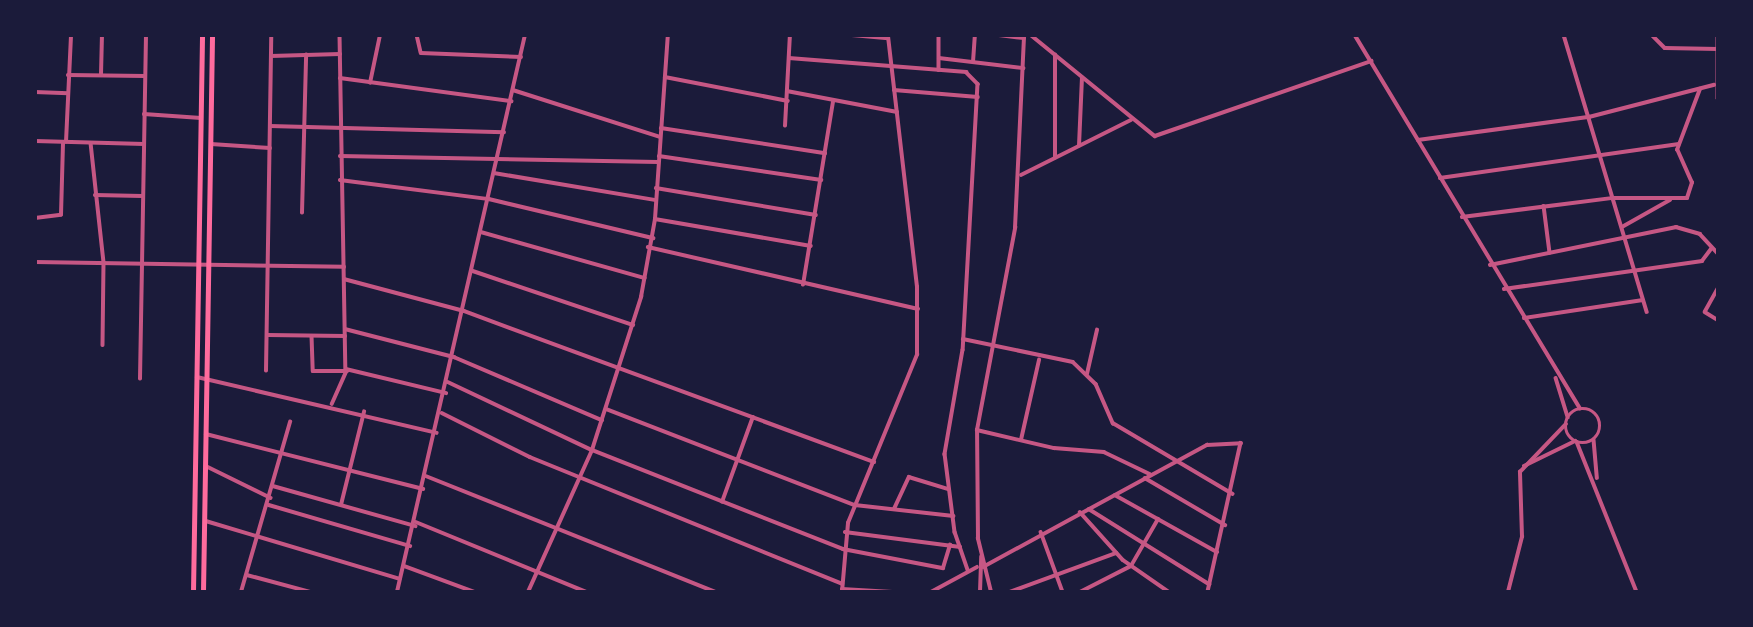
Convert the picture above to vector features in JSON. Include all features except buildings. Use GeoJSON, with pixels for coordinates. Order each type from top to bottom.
{"type":"FeatureCollection","features":[{"type":"Feature","properties":{"kind":"main road"},"geometry":{"type":"LineString","coordinates":[[193,592],[202,35]]}},
{"type":"Feature","properties":{"kind":"main road"},"geometry":{"type":"LineString","coordinates":[[203,592],[212,35]]}},
{"type":"Feature","properties":{"kind":"street"},"geometry":{"type":"LineString","coordinates":[[35,218],[61,215],[71,35]]}},
{"type":"Feature","properties":{"kind":"street"},"geometry":{"type":"LineString","coordinates":[[100,76],[102,35]]}},
{"type":"Feature","properties":{"kind":"street"},"geometry":{"type":"LineString","coordinates":[[140,379],[146,35]]}},
{"type":"Feature","properties":{"kind":"street"},"geometry":{"type":"LineString","coordinates":[[266,371],[271,35]]}},
{"type":"Feature","properties":{"kind":"street"},"geometry":{"type":"LineString","coordinates":[[332,404],[347,372],[340,180],[340,35]]}},
{"type":"Feature","properties":{"kind":"street"},"geometry":{"type":"LineString","coordinates":[[370,83],[380,35]]}},
{"type":"Feature","properties":{"kind":"street"},"geometry":{"type":"LineString","coordinates":[[417,35],[421,53],[521,57]]}},
{"type":"Feature","properties":{"kind":"street"},"geometry":{"type":"LineString","coordinates":[[397,592],[442,413],[525,35]]}},
{"type":"Feature","properties":{"kind":"street"},"geometry":{"type":"LineString","coordinates":[[528,592],[592,450],[634,325],[645,278],[648,247],[653,238],[668,35]]}},
{"type":"Feature","properties":{"kind":"street"},"geometry":{"type":"LineString","coordinates":[[785,126],[790,35]]}},
{"type":"Feature","properties":{"kind":"street"},"geometry":{"type":"LineString","coordinates":[[842,589],[845,532],[914,372],[918,309],[888,36],[852,35]]}},
{"type":"Feature","properties":{"kind":"street"},"geometry":{"type":"LineString","coordinates":[[939,35],[939,70]]}},
{"type":"Feature","properties":{"kind":"street"},"geometry":{"type":"LineString","coordinates":[[973,62],[975,35]]}},
{"type":"Feature","properties":{"kind":"street"},"geometry":{"type":"LineString","coordinates":[[980,592],[977,430],[997,346],[1021,176],[1024,36],[999,35]]}},
{"type":"Feature","properties":{"kind":"street"},"geometry":{"type":"LineString","coordinates":[[1031,35],[1131,120],[1155,136],[1372,61]]}},
{"type":"Feature","properties":{"kind":"street"},"geometry":{"type":"LineString","coordinates":[[1354,35],[1372,61],[1556,376],[1580,408],[1599,419],[1594,439],[1597,480]]}},
{"type":"Feature","properties":{"kind":"street"},"geometry":{"type":"LineString","coordinates":[[1564,35],[1647,312]]}},
{"type":"Feature","properties":{"kind":"street"},"geometry":{"type":"LineString","coordinates":[[1652,35],[1665,48],[1717,49]]}},
{"type":"Feature","properties":{"kind":"street"},"geometry":{"type":"LineString","coordinates":[[1716,97],[1714,86],[1718,35]]}},
{"type":"Feature","properties":{"kind":"street"},"geometry":{"type":"LineString","coordinates":[[271,56],[340,54]]}},
{"type":"Feature","properties":{"kind":"street"},"geometry":{"type":"LineString","coordinates":[[302,213],[306,55]]}},
{"type":"Feature","properties":{"kind":"street"},"geometry":{"type":"LineString","coordinates":[[1055,55],[1055,158]]}},
{"type":"Feature","properties":{"kind":"street"},"geometry":{"type":"LineString","coordinates":[[789,58],[972,74],[978,97],[963,339],[948,418],[949,489],[960,547],[968,570]]}},
{"type":"Feature","properties":{"kind":"street"},"geometry":{"type":"LineString","coordinates":[[939,58],[1023,68]]}},
{"type":"Feature","properties":{"kind":"street"},"geometry":{"type":"LineString","coordinates":[[68,75],[145,76]]}},
{"type":"Feature","properties":{"kind":"street"},"geometry":{"type":"LineString","coordinates":[[665,77],[788,101]]}},
{"type":"Feature","properties":{"kind":"street"},"geometry":{"type":"LineString","coordinates":[[1079,146],[1082,78]]}},
{"type":"Feature","properties":{"kind":"street"},"geometry":{"type":"LineString","coordinates":[[340,79],[511,101]]}},
{"type":"Feature","properties":{"kind":"street"},"geometry":{"type":"LineString","coordinates":[[1418,140],[1589,117],[1714,86]]}},
{"type":"Feature","properties":{"kind":"street"},"geometry":{"type":"LineString","coordinates":[[1462,217],[1613,198],[1687,198],[1693,189],[1678,161],[1679,144],[1700,89]]}},
{"type":"Feature","properties":{"kind":"street"},"geometry":{"type":"LineString","coordinates":[[513,90],[660,137]]}},
{"type":"Feature","properties":{"kind":"street"},"geometry":{"type":"LineString","coordinates":[[894,90],[978,97]]}},
{"type":"Feature","properties":{"kind":"street"},"geometry":{"type":"LineString","coordinates":[[787,91],[897,112]]}},
{"type":"Feature","properties":{"kind":"street"},"geometry":{"type":"LineString","coordinates":[[35,92],[68,93]]}},
{"type":"Feature","properties":{"kind":"street"},"geometry":{"type":"LineString","coordinates":[[803,285],[833,101]]}},
{"type":"Feature","properties":{"kind":"street"},"geometry":{"type":"LineString","coordinates":[[144,114],[201,118]]}},
{"type":"Feature","properties":{"kind":"street"},"geometry":{"type":"LineString","coordinates":[[1021,176],[1131,120]]}},
{"type":"Feature","properties":{"kind":"street"},"geometry":{"type":"LineString","coordinates":[[270,126],[504,131]]}},
{"type":"Feature","properties":{"kind":"street"},"geometry":{"type":"LineString","coordinates":[[661,128],[825,153]]}},
{"type":"Feature","properties":{"kind":"street"},"geometry":{"type":"LineString","coordinates":[[35,141],[144,145]]}},
{"type":"Feature","properties":{"kind":"street"},"geometry":{"type":"LineString","coordinates":[[91,143],[104,263],[103,345]]}},
{"type":"Feature","properties":{"kind":"street"},"geometry":{"type":"LineString","coordinates":[[211,144],[270,148]]}},
{"type":"Feature","properties":{"kind":"street"},"geometry":{"type":"LineString","coordinates":[[1440,178],[1679,144]]}},
{"type":"Feature","properties":{"kind":"street"},"geometry":{"type":"LineString","coordinates":[[340,156],[499,155],[658,162]]}},
{"type":"Feature","properties":{"kind":"street"},"geometry":{"type":"LineString","coordinates":[[659,156],[821,180]]}},
{"type":"Feature","properties":{"kind":"street"},"geometry":{"type":"LineString","coordinates":[[494,173],[656,200]]}},
{"type":"Feature","properties":{"kind":"street"},"geometry":{"type":"LineString","coordinates":[[340,180],[489,199],[653,238]]}},
{"type":"Feature","properties":{"kind":"street"},"geometry":{"type":"LineString","coordinates":[[656,187],[816,215]]}},
{"type":"Feature","properties":{"kind":"street"},"geometry":{"type":"LineString","coordinates":[[95,195],[143,196]]}},
{"type":"Feature","properties":{"kind":"street"},"geometry":{"type":"LineString","coordinates":[[1621,227],[1671,199]]}},
{"type":"Feature","properties":{"kind":"street"},"geometry":{"type":"LineString","coordinates":[[1544,206],[1550,253]]}},
{"type":"Feature","properties":{"kind":"street"},"geometry":{"type":"LineString","coordinates":[[655,219],[811,246]]}},
{"type":"Feature","properties":{"kind":"street"},"geometry":{"type":"LineString","coordinates":[[1490,265],[1682,227],[1700,234],[1711,249],[1718,253]]}},
{"type":"Feature","properties":{"kind":"street"},"geometry":{"type":"LineString","coordinates":[[481,232],[645,278]]}},
{"type":"Feature","properties":{"kind":"street"},"geometry":{"type":"LineString","coordinates":[[648,247],[803,285],[918,309]]}},
{"type":"Feature","properties":{"kind":"street"},"geometry":{"type":"LineString","coordinates":[[1504,289],[1633,267],[1702,261],[1711,249]]}},
{"type":"Feature","properties":{"kind":"street"},"geometry":{"type":"LineString","coordinates":[[35,262],[344,267]]}},
{"type":"Feature","properties":{"kind":"street"},"geometry":{"type":"LineString","coordinates":[[473,271],[634,325]]}},
{"type":"Feature","properties":{"kind":"street"},"geometry":{"type":"LineString","coordinates":[[344,279],[464,311],[621,366],[875,462]]}},
{"type":"Feature","properties":{"kind":"street"},"geometry":{"type":"LineString","coordinates":[[1717,292],[1705,312],[1718,320]]}},
{"type":"Feature","properties":{"kind":"street"},"geometry":{"type":"LineString","coordinates":[[1524,318],[1643,300]]}},
{"type":"Feature","properties":{"kind":"street"},"geometry":{"type":"LineString","coordinates":[[345,329],[454,357],[602,421]]}},
{"type":"Feature","properties":{"kind":"street"},"geometry":{"type":"LineString","coordinates":[[1087,374],[1097,330]]}},
{"type":"Feature","properties":{"kind":"street"},"geometry":{"type":"LineString","coordinates":[[268,335],[345,336]]}},
{"type":"Feature","properties":{"kind":"street"},"geometry":{"type":"LineString","coordinates":[[312,336],[313,371],[347,372],[446,393]]}},
{"type":"Feature","properties":{"kind":"street"},"geometry":{"type":"LineString","coordinates":[[963,339],[1039,359],[1065,358],[1087,374],[1113,423],[1175,463],[1233,494]]}},
{"type":"Feature","properties":{"kind":"street"},"geometry":{"type":"LineString","coordinates":[[1021,440],[1039,359]]}},
{"type":"Feature","properties":{"kind":"street"},"geometry":{"type":"LineString","coordinates":[[1507,592],[1522,537],[1522,467],[1566,424],[1568,417],[1556,376]]}},
{"type":"Feature","properties":{"kind":"street"},"geometry":{"type":"LineString","coordinates":[[197,377],[332,404],[437,433]]}},
{"type":"Feature","properties":{"kind":"street"},"geometry":{"type":"LineString","coordinates":[[448,382],[592,450],[843,549],[943,568]]}},
{"type":"Feature","properties":{"kind":"street"},"geometry":{"type":"LineString","coordinates":[[1568,417],[1580,408]]}},
{"type":"Feature","properties":{"kind":"street"},"geometry":{"type":"LineString","coordinates":[[606,409],[855,505],[953,516]]}},
{"type":"Feature","properties":{"kind":"street"},"geometry":{"type":"LineString","coordinates":[[341,505],[364,412]]}},
{"type":"Feature","properties":{"kind":"street"},"geometry":{"type":"LineString","coordinates":[[442,413],[580,477],[842,589],[892,592]]}},
{"type":"Feature","properties":{"kind":"street"},"geometry":{"type":"LineString","coordinates":[[722,502],[735,458],[753,417]]}},
{"type":"Feature","properties":{"kind":"street"},"geometry":{"type":"LineString","coordinates":[[242,592],[260,538],[290,422]]}},
{"type":"Feature","properties":{"kind":"street"},"geometry":{"type":"LineString","coordinates":[[1566,424],[1597,480],[1637,592]]}},
{"type":"Feature","properties":{"kind":"street"},"geometry":{"type":"LineString","coordinates":[[977,430],[1021,440],[1104,452],[1151,475]]}},
{"type":"Feature","properties":{"kind":"street"},"geometry":{"type":"LineString","coordinates":[[206,434],[284,449],[424,489]]}},
{"type":"Feature","properties":{"kind":"street"},"geometry":{"type":"LineString","coordinates":[[1522,467],[1576,442],[1594,439]]}},
{"type":"Feature","properties":{"kind":"street"},"geometry":{"type":"LineString","coordinates":[[931,592],[947,580],[980,567],[1207,445],[1241,443],[1233,494],[1208,592]]}},
{"type":"Feature","properties":{"kind":"street"},"geometry":{"type":"LineString","coordinates":[[206,466],[271,498]]}},
{"type":"Feature","properties":{"kind":"street"},"geometry":{"type":"LineString","coordinates":[[426,476],[716,592]]}},
{"type":"Feature","properties":{"kind":"street"},"geometry":{"type":"LineString","coordinates":[[894,509],[909,477],[949,489]]}},
{"type":"Feature","properties":{"kind":"street"},"geometry":{"type":"LineString","coordinates":[[1144,478],[1224,525]]}},
{"type":"Feature","properties":{"kind":"street"},"geometry":{"type":"LineString","coordinates":[[274,486],[415,524],[587,592]]}},
{"type":"Feature","properties":{"kind":"street"},"geometry":{"type":"LineString","coordinates":[[1115,495],[1217,552]]}},
{"type":"Feature","properties":{"kind":"street"},"geometry":{"type":"LineString","coordinates":[[269,505],[410,546]]}},
{"type":"Feature","properties":{"kind":"street"},"geometry":{"type":"LineString","coordinates":[[1089,509],[1210,585]]}},
{"type":"Feature","properties":{"kind":"street"},"geometry":{"type":"LineString","coordinates":[[1080,512],[1116,553],[1169,592]]}},
{"type":"Feature","properties":{"kind":"street"},"geometry":{"type":"LineString","coordinates":[[1080,592],[1131,566],[1157,519]]}},
{"type":"Feature","properties":{"kind":"street"},"geometry":{"type":"LineString","coordinates":[[206,522],[400,579]]}},
{"type":"Feature","properties":{"kind":"street"},"geometry":{"type":"LineString","coordinates":[[845,532],[960,547]]}},
{"type":"Feature","properties":{"kind":"street"},"geometry":{"type":"LineString","coordinates":[[1041,532],[1063,592]]}},
{"type":"Feature","properties":{"kind":"street"},"geometry":{"type":"LineString","coordinates":[[947,580],[943,568],[950,545]]}},
{"type":"Feature","properties":{"kind":"street"},"geometry":{"type":"LineString","coordinates":[[1010,592],[1055,573],[1116,553]]}},
{"type":"Feature","properties":{"kind":"street"},"geometry":{"type":"LineString","coordinates":[[404,566],[475,592]]}},
{"type":"Feature","properties":{"kind":"street"},"geometry":{"type":"LineString","coordinates":[[980,567],[991,592]]}},
{"type":"Feature","properties":{"kind":"street"},"geometry":{"type":"LineString","coordinates":[[247,575],[311,592]]}},
{"type":"Feature","properties":{"kind":"street"},"geometry":{"type":"LineString","coordinates":[[1158,592],[1164,590]]}}]}
